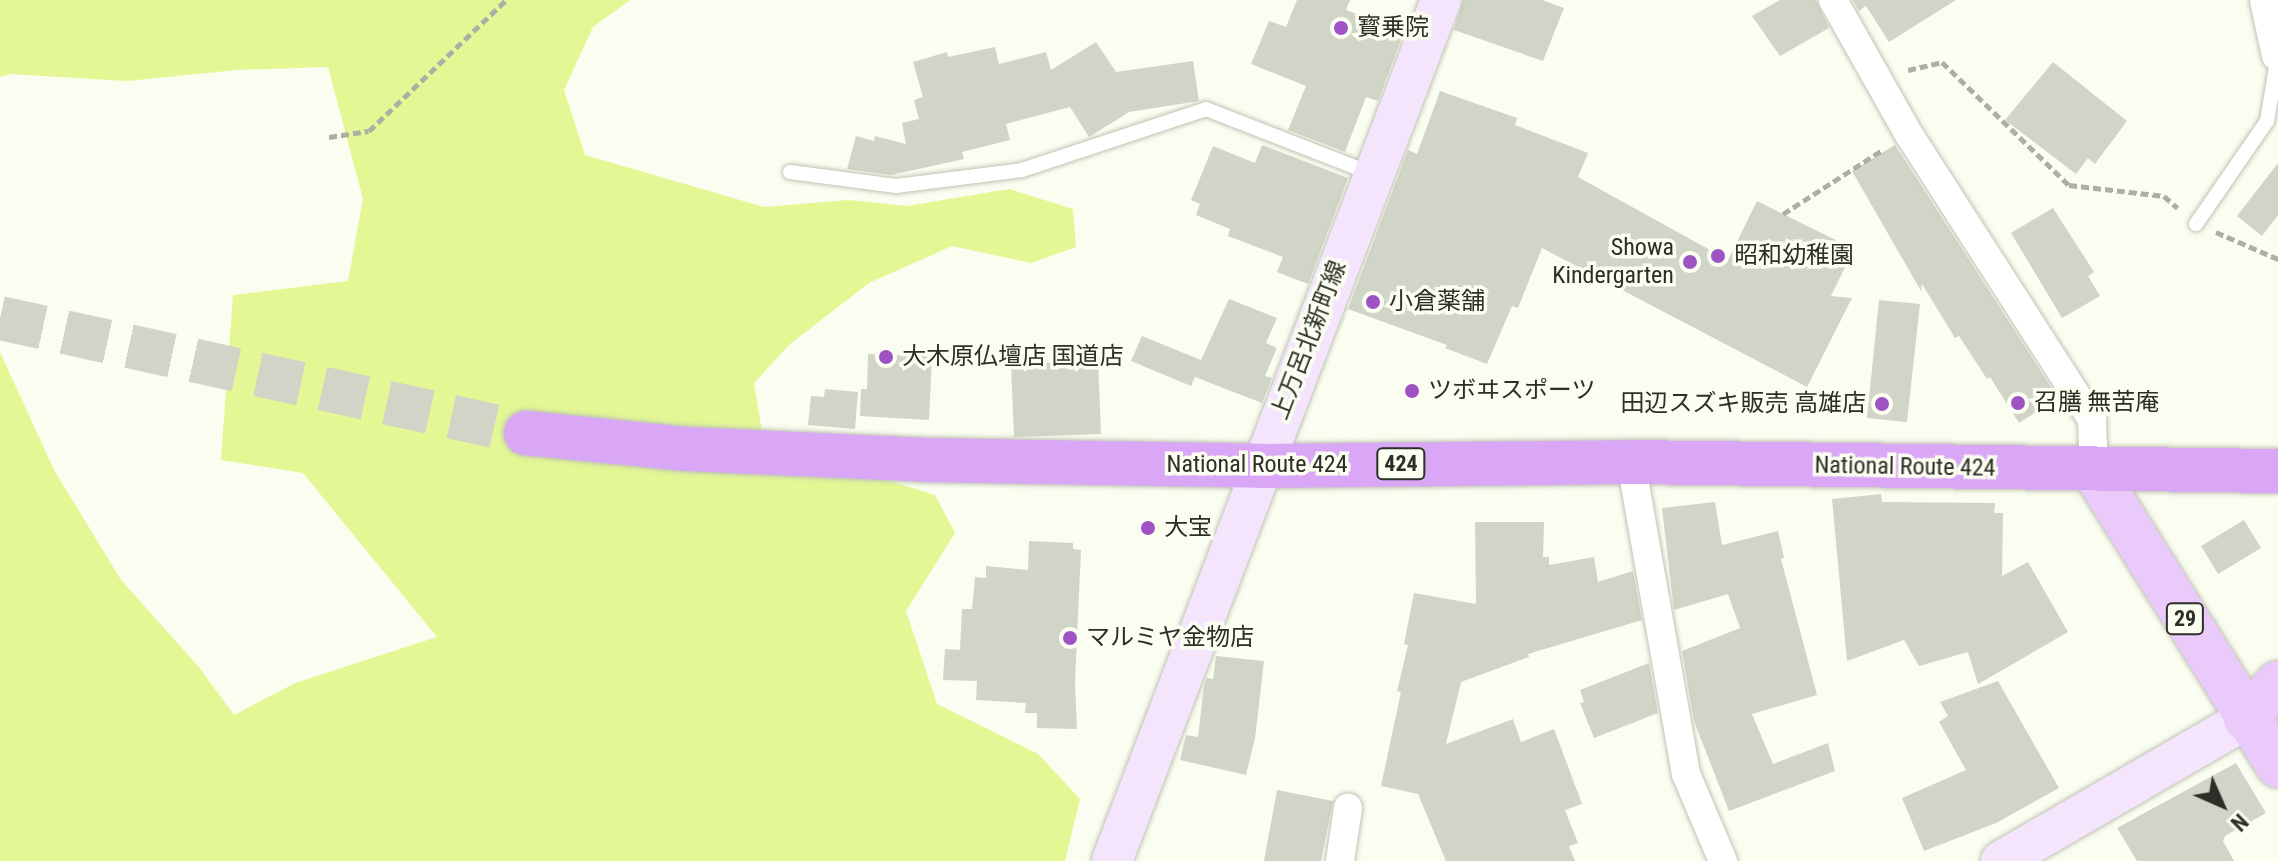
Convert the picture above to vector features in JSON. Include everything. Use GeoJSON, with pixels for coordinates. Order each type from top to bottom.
{"type":"FeatureCollection","features":[{"type":"Feature","properties":{"kind":"highway","name":"National Route 424"},"geometry":{"type":"LineString","coordinates":[[526,433],[687,449],[927,460],[1261,466],[1631,462],[2094,471],[2278,471]]}},
{"type":"Feature","properties":{"kind":"main road","name":"上万呂北新町線"},"geometry":{"type":"LineString","coordinates":[[1112,861],[1441,0]]}},
{"type":"Feature","properties":{"kind":"main road","name":"29"},"geometry":{"type":"LineString","coordinates":[[2094,471],[2246,719],[2278,765]]}},
{"type":"Feature","properties":{"kind":"main road"},"geometry":{"type":"LineString","coordinates":[[2001,861],[2246,719],[2278,683]]}},
{"type":"Feature","properties":{"kind":"street"},"geometry":{"type":"LineString","coordinates":[[1833,0],[1908,133],[2092,420],[2094,471]]}},
{"type":"Feature","properties":{"kind":"street"},"geometry":{"type":"LineString","coordinates":[[2264,0],[2277,56]]}},
{"type":"Feature","properties":{"kind":"street"},"geometry":{"type":"LineString","coordinates":[[1631,462],[1686,774],[1723,861]]}},
{"type":"Feature","properties":{"kind":"street"},"geometry":{"type":"LineString","coordinates":[[1340,861],[1348,808]]}},
{"type":"Feature","properties":{"kind":"lane"},"geometry":{"type":"LineString","coordinates":[[2196,224],[2267,121],[2277,56]]}},
{"type":"Feature","properties":{"kind":"lane"},"geometry":{"type":"LineString","coordinates":[[790,172],[896,186],[1022,170],[1206,109],[1373,174]]}},
{"type":"Feature","properties":{"kind":"path"},"geometry":{"type":"LineString","coordinates":[[329,137],[369,131],[506,0]]}},
{"type":"Feature","properties":{"kind":"path"},"geometry":{"type":"LineString","coordinates":[[1877,77],[1942,62],[2069,185],[2164,196],[2196,224],[2278,259]]}},
{"type":"Feature","properties":{"kind":"path"},"geometry":{"type":"LineString","coordinates":[[1783,214],[1908,133]]}},
{"type":"Feature","properties":{"kind":"green space"},"geometry":{"type":"Polygon","coordinates":[[[0,0],[630,0],[593,27],[564,90],[585,155],[764,207],[848,200],[907,206],[1009,189],[1073,209],[1076,247],[1031,263],[952,246],[869,283],[790,344],[754,383],[766,456],[868,474],[935,495],[955,533],[906,611],[937,704],[1038,754],[1080,799],[1065,861],[0,861],[0,352],[54,470],[121,580],[198,666],[234,715],[295,683],[437,637],[303,473],[221,460],[233,295],[348,281],[363,199],[328,67],[237,70],[127,81],[10,74],[0,77],[0,0]]]}},
{"type":"Feature","properties":{"kind":"building"},"geometry":{"type":"Polygon","coordinates":[[[1297,0],[1350,0],[1346,10],[1404,32],[1378,101],[1366,97],[1345,152],[1288,130],[1306,86],[1251,64],[1269,21],[1286,27],[1297,0]]]}},
{"type":"Feature","properties":{"kind":"building"},"geometry":{"type":"Polygon","coordinates":[[[1463,0],[1542,0],[1564,8],[1543,61],[1454,30],[1463,0]]]}},
{"type":"Feature","properties":{"kind":"building"},"geometry":{"type":"Polygon","coordinates":[[[1780,0],[1816,0],[1829,28],[1780,56],[1752,16],[1780,0]]]}},
{"type":"Feature","properties":{"kind":"building"},"geometry":{"type":"Polygon","coordinates":[[[1853,0],[1956,0],[1889,42],[1866,6],[1859,11],[1853,0]]]}},
{"type":"Feature","properties":{"kind":"building"},"geometry":{"type":"Polygon","coordinates":[[[1096,42],[1116,72],[1193,61],[1199,101],[1129,112],[1089,137],[1070,107],[1006,124],[1010,140],[962,152],[964,159],[891,175],[847,169],[856,136],[874,141],[875,136],[906,144],[902,123],[919,119],[914,100],[923,97],[913,62],[947,52],[948,57],[995,47],[999,64],[1046,52],[1051,70],[1096,42]]]}},
{"type":"Feature","properties":{"kind":"building"},"geometry":{"type":"Polygon","coordinates":[[[2053,62],[2127,121],[2095,164],[2088,158],[2076,174],[2005,120],[2053,62]]]}},
{"type":"Feature","properties":{"kind":"building"},"geometry":{"type":"Polygon","coordinates":[[[1440,91],[1517,118],[1515,125],[1588,153],[1578,177],[1728,260],[1757,201],[1854,249],[1831,296],[1852,298],[1807,387],[1542,248],[1518,308],[1512,306],[1487,364],[1445,348],[1447,345],[1348,309],[1408,150],[1417,154],[1440,91]]]}},
{"type":"Feature","properties":{"kind":"building"},"geometry":{"type":"Polygon","coordinates":[[[1262,145],[1348,178],[1308,284],[1277,272],[1283,257],[1228,236],[1230,229],[1196,215],[1200,204],[1191,200],[1213,146],[1255,163],[1262,145]]]}},
{"type":"Feature","properties":{"kind":"building"},"geometry":{"type":"Polygon","coordinates":[[[1895,145],[2058,398],[2019,423],[1990,377],[1987,379],[1959,336],[1955,338],[1922,284],[1921,291],[1852,171],[1895,145]]]}},
{"type":"Feature","properties":{"kind":"building"},"geometry":{"type":"Polygon","coordinates":[[[2278,163],[2278,215],[2262,236],[2237,216],[2278,163]]]}},
{"type":"Feature","properties":{"kind":"building"},"geometry":{"type":"Polygon","coordinates":[[[2053,208],[2094,272],[2088,276],[2100,296],[2062,318],[2011,233],[2053,208]]]}},
{"type":"Feature","properties":{"kind":"building"},"geometry":{"type":"Polygon","coordinates":[[[1229,299],[1277,318],[1266,343],[1277,348],[1265,376],[1272,378],[1262,403],[1195,377],[1191,386],[1131,361],[1142,336],[1201,360],[1229,299]]]}},
{"type":"Feature","properties":{"kind":"building"},"geometry":{"type":"Polygon","coordinates":[[[1879,300],[1920,304],[1907,422],[1867,418],[1879,300]]]}},
{"type":"Feature","properties":{"kind":"building"},"geometry":{"type":"Polygon","coordinates":[[[868,354],[932,356],[929,420],[860,416],[861,389],[867,389],[868,354]]]}},
{"type":"Feature","properties":{"kind":"building"},"geometry":{"type":"Polygon","coordinates":[[[1098,361],[1101,434],[1014,437],[1011,364],[1098,361]]]}},
{"type":"Feature","properties":{"kind":"building"},"geometry":{"type":"Polygon","coordinates":[[[825,389],[858,392],[855,429],[808,425],[811,396],[824,397],[825,389]]]}},
{"type":"Feature","properties":{"kind":"building"},"geometry":{"type":"Polygon","coordinates":[[[1881,494],[1882,502],[1995,503],[1994,513],[2003,513],[2002,576],[2028,562],[2068,632],[1978,684],[1968,652],[1919,666],[1904,640],[1847,661],[1832,499],[1881,494]]]}},
{"type":"Feature","properties":{"kind":"building"},"geometry":{"type":"Polygon","coordinates":[[[1715,502],[1722,545],[1778,531],[1784,558],[1781,559],[1817,695],[1752,714],[1773,764],[1828,743],[1835,771],[1729,811],[1694,721],[1682,651],[1740,628],[1728,594],[1674,610],[1662,508],[1715,502]]]}},
{"type":"Feature","properties":{"kind":"building"},"geometry":{"type":"Polygon","coordinates":[[[2244,520],[2261,548],[2218,574],[2201,546],[2244,520]]]}},
{"type":"Feature","properties":{"kind":"building"},"geometry":{"type":"Polygon","coordinates":[[[1475,522],[1544,522],[1543,557],[1549,557],[1549,565],[1594,557],[1598,582],[1633,571],[1642,620],[1528,654],[1529,657],[1461,682],[1446,744],[1513,719],[1521,742],[1554,729],[1582,804],[1565,810],[1578,843],[1569,846],[1575,861],[1446,861],[1418,794],[1381,786],[1401,692],[1397,691],[1408,645],[1404,644],[1414,593],[1476,604],[1475,522]]]}},
{"type":"Feature","properties":{"kind":"building"},"geometry":{"type":"Polygon","coordinates":[[[1029,541],[1073,543],[1073,549],[1081,550],[1075,682],[1077,729],[1037,728],[1037,713],[1025,713],[1026,703],[976,700],[977,681],[943,680],[945,649],[960,650],[962,609],[972,609],[975,577],[986,578],[986,566],[1028,570],[1029,541]]]}},
{"type":"Feature","properties":{"kind":"building"},"geometry":{"type":"Polygon","coordinates":[[[1216,656],[1264,661],[1255,738],[1246,775],[1180,760],[1186,735],[1198,737],[1204,685],[1207,678],[1213,679],[1216,656]]]}},
{"type":"Feature","properties":{"kind":"building"},"geometry":{"type":"Polygon","coordinates":[[[1649,663],[1658,713],[1594,738],[1580,703],[1584,702],[1580,690],[1649,663]]]}},
{"type":"Feature","properties":{"kind":"building"},"geometry":{"type":"Polygon","coordinates":[[[1998,681],[2059,788],[1996,823],[1924,851],[1902,798],[1966,770],[1939,722],[1948,716],[1940,702],[1998,681]]]}},
{"type":"Feature","properties":{"kind":"building"},"geometry":{"type":"Polygon","coordinates":[[[2236,763],[2266,813],[2225,836],[2223,841],[2234,861],[2137,861],[2117,828],[2236,763]]]}},
{"type":"Feature","properties":{"kind":"building"},"geometry":{"type":"Polygon","coordinates":[[[1277,790],[1333,801],[1321,861],[1264,861],[1277,790]]]}},
{"type":"Feature","properties":{"kind":"tunnel"},"geometry":{"type":"LineString","coordinates":[[0,318],[526,433]]}},
{"type":"Feature","properties":{"kind":"place","name":"寳乗院"},"geometry":{"type":"Point","coordinates":[1341,28]}},
{"type":"Feature","properties":{"kind":"place","name":"昭和幼稚園"},"geometry":{"type":"Point","coordinates":[1718,256]}},
{"type":"Feature","properties":{"kind":"place","name":"Showa Kindergarten"},"geometry":{"type":"Point","coordinates":[1690,262]}},
{"type":"Feature","properties":{"kind":"place","name":"小倉薬舗"},"geometry":{"type":"Point","coordinates":[1373,302]}},
{"type":"Feature","properties":{"kind":"place","name":"大木原仏壇店 国道店"},"geometry":{"type":"Point","coordinates":[886,357]}},
{"type":"Feature","properties":{"kind":"place","name":"ツボヰスポーツ"},"geometry":{"type":"Point","coordinates":[1412,391]}},
{"type":"Feature","properties":{"kind":"place","name":"召膳 無苦庵"},"geometry":{"type":"Point","coordinates":[2018,403]}},
{"type":"Feature","properties":{"kind":"place","name":"田辺スズキ販売 高雄店"},"geometry":{"type":"Point","coordinates":[1882,404]}},
{"type":"Feature","properties":{"kind":"place","name":"大宝"},"geometry":{"type":"Point","coordinates":[1148,528]}},
{"type":"Feature","properties":{"kind":"place","name":"マルミヤ金物店"},"geometry":{"type":"Point","coordinates":[1070,638]}}]}
